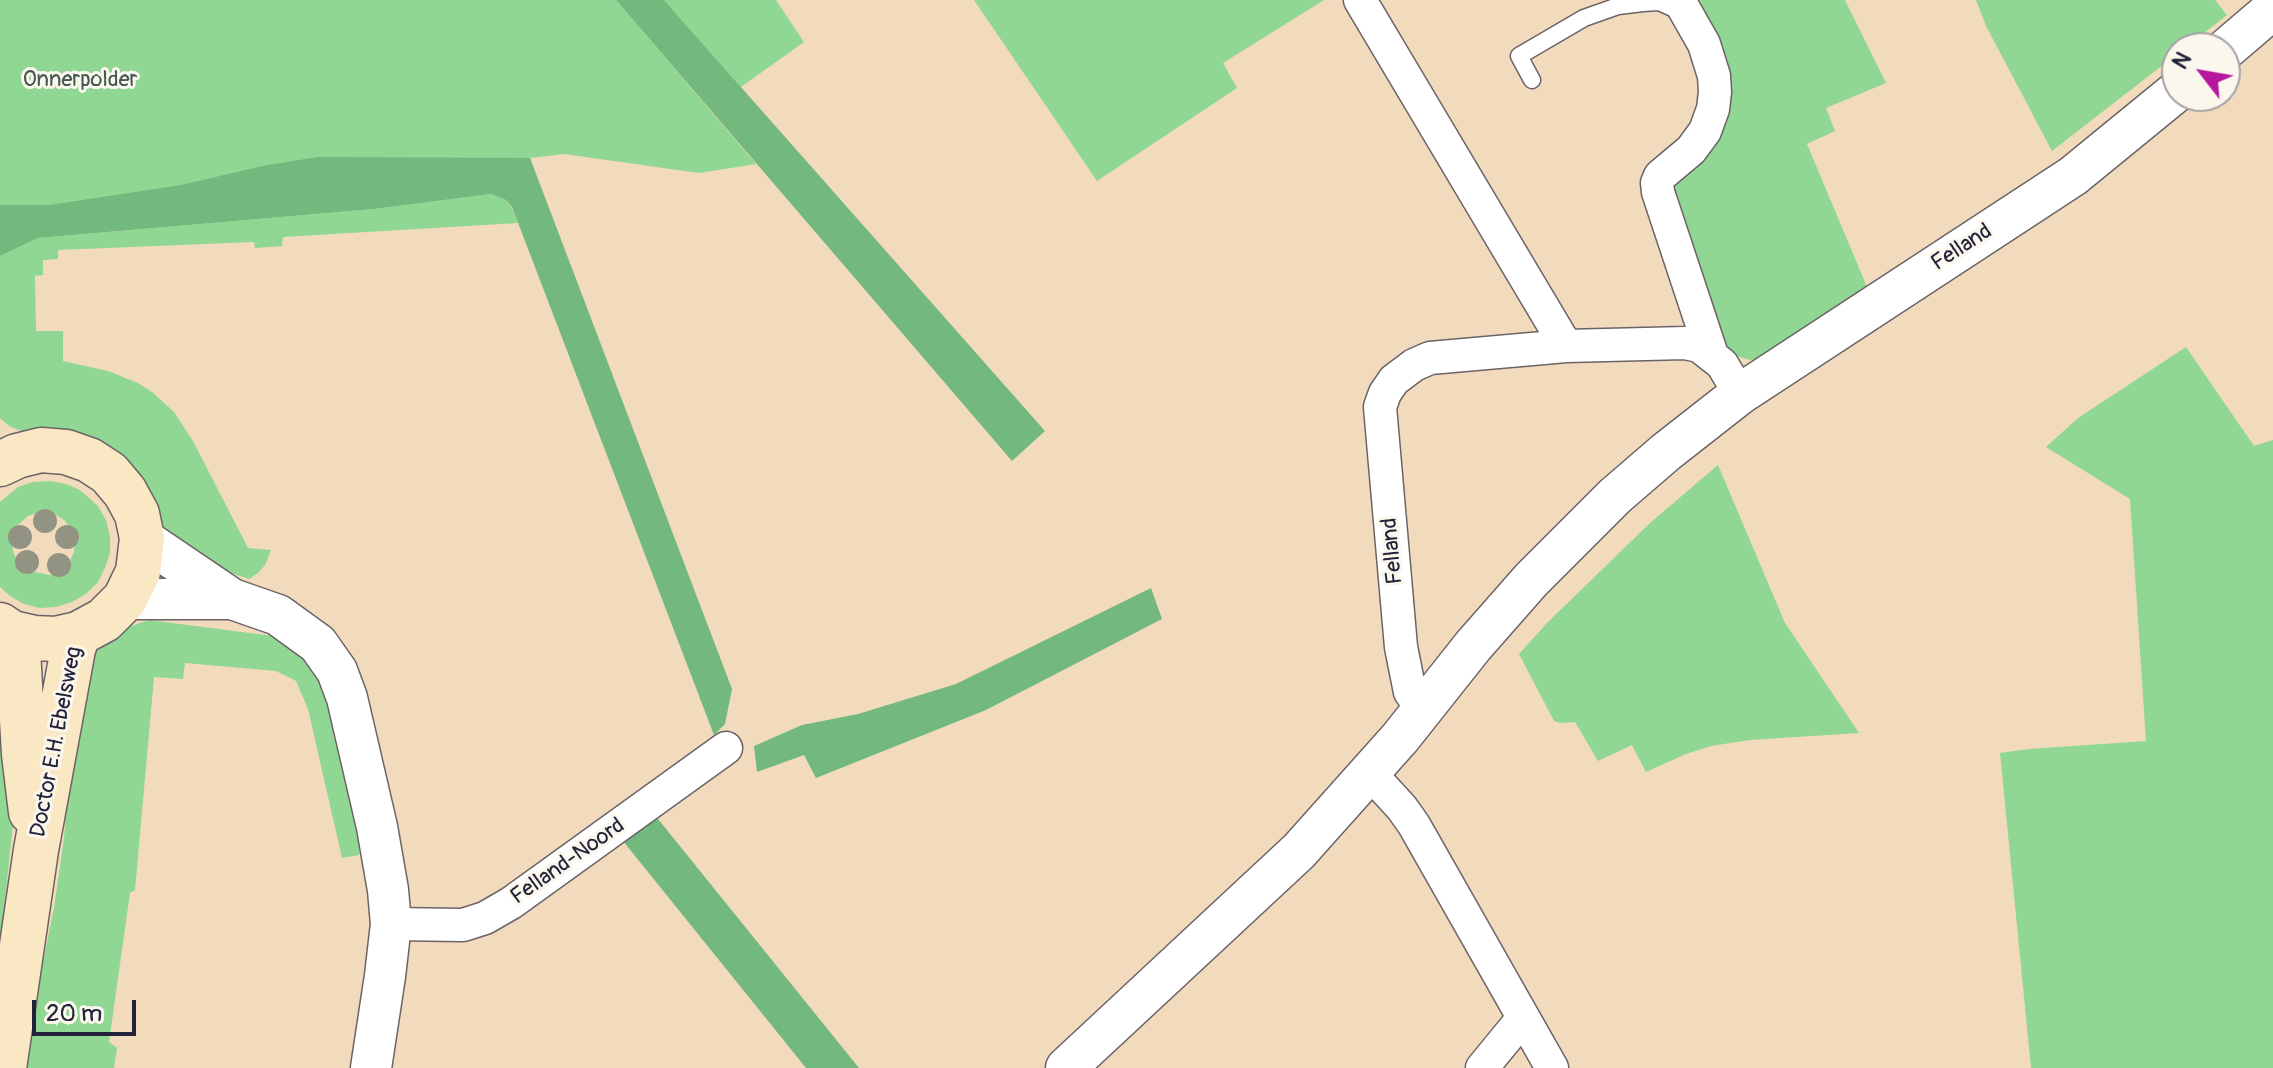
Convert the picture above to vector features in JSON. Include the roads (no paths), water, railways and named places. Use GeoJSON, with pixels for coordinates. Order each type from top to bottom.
{"type":"FeatureCollection","features":[{"type":"Feature","properties":{"kind":"main road"},"geometry":{"type":"LineString","coordinates":[[6,452],[66,452],[89,460],[109,473],[125,492],[137,514],[142,538],[138,572],[125,599],[104,620],[78,634],[56,639],[6,629]]}},
{"type":"Feature","properties":{"kind":"main road","name":"Doctor E.H. Ebelsweg"},"geometry":{"type":"LineString","coordinates":[[6,629],[18,651],[24,754],[36,850]]}},
{"type":"Feature","properties":{"kind":"main road","name":"Doctor E.H. Ebelsweg"},"geometry":{"type":"LineString","coordinates":[[4,1068],[36,850],[78,634]]}},
{"type":"Feature","properties":{"kind":"street"},"geometry":{"type":"LineString","coordinates":[[1360,0],[1566,346]]}},
{"type":"Feature","properties":{"kind":"street"},"geometry":{"type":"LineString","coordinates":[[1682,7],[1704,44],[1714,76],[1713,109],[1705,131],[1691,150],[1660,176],[1658,192],[1712,355],[1722,364],[1740,394]]}},
{"type":"Feature","properties":{"kind":"street"},"geometry":{"type":"LineString","coordinates":[[2241,36],[2273,9]]}},
{"type":"Feature","properties":{"kind":"street","name":"Felland"},"geometry":{"type":"LineString","coordinates":[[1066,1068],[1299,851],[1370,773],[1531,580],[1615,496],[1740,394],[2073,176],[2161,104]]}},
{"type":"Feature","properties":{"kind":"street","name":"Felland"},"geometry":{"type":"LineString","coordinates":[[1422,709],[1410,692],[1401,647],[1380,407],[1394,380],[1430,358],[1566,346],[1685,343],[1699,346],[1712,355]]}},
{"type":"Feature","properties":{"kind":"street"},"geometry":{"type":"LineString","coordinates":[[142,538],[232,599],[278,615],[318,644],[337,671],[347,698],[377,827],[387,879],[391,924],[371,1068]]}},
{"type":"Feature","properties":{"kind":"street"},"geometry":{"type":"LineString","coordinates":[[125,599],[232,599]]}},
{"type":"Feature","properties":{"kind":"street","name":"Felland-Noord"},"geometry":{"type":"LineString","coordinates":[[391,924],[463,925],[485,918],[511,903],[726,748]]}},
{"type":"Feature","properties":{"kind":"street"},"geometry":{"type":"LineString","coordinates":[[1370,773],[1414,825],[1552,1068]]}},
{"type":"Feature","properties":{"kind":"street"},"geometry":{"type":"LineString","coordinates":[[1482,1068],[1523,1018]]}},
{"type":"Feature","properties":{"kind":"lane"},"geometry":{"type":"LineString","coordinates":[[1532,80],[1519,56],[1584,18],[1618,6],[1651,2],[1682,7]]}},
{"type":"Feature","properties":{"kind":"park label","name":"Onnerpolder"},"geometry":{"type":"Point","coordinates":[80,80]}}]}
